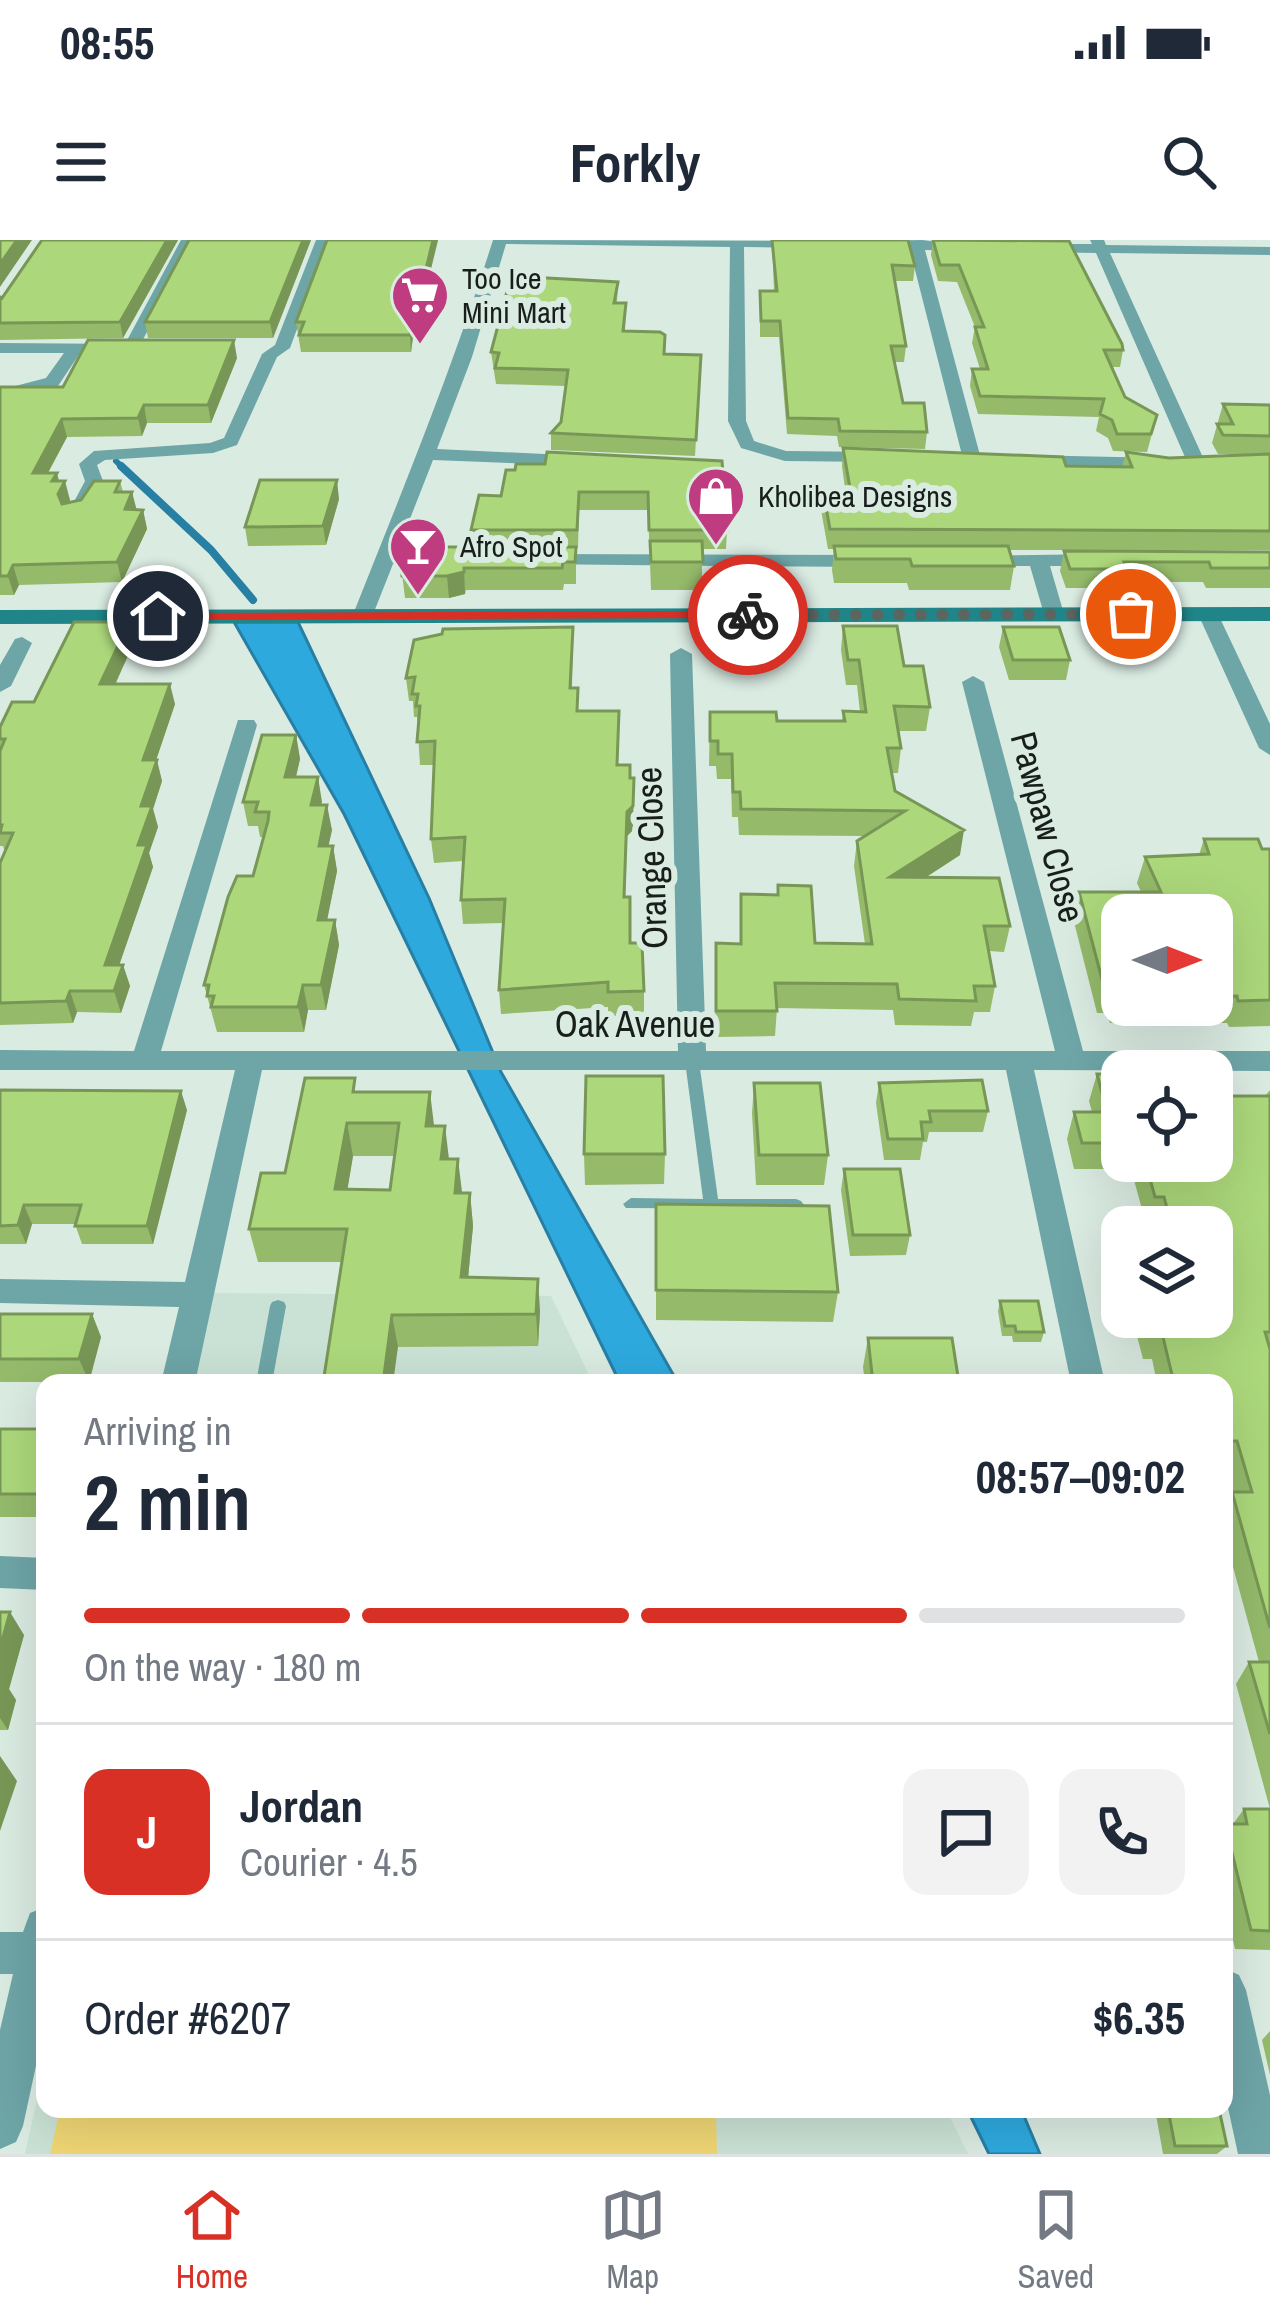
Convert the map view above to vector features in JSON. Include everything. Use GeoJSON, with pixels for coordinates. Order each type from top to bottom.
{"type":"FeatureCollection","features":[{"type":"Feature","properties":{"kind":"main road"},"geometry":{"type":"LineString","coordinates":[[0,617],[1270,614]]}},
{"type":"Feature","properties":{"kind":"street"},"geometry":{"type":"LineString","coordinates":[[131,348],[188,240]]}},
{"type":"Feature","properties":{"kind":"street"},"geometry":{"type":"LineString","coordinates":[[76,515],[94,481],[88,464],[100,455],[213,448],[231,441],[270,354],[282,348],[323,240]]}},
{"type":"Feature","properties":{"kind":"street"},"geometry":{"type":"LineString","coordinates":[[362,616],[464,357],[500,240],[827,244]]}},
{"type":"Feature","properties":{"kind":"street"},"geometry":{"type":"LineString","coordinates":[[737,241],[737,421],[747,444],[785,456],[902,458]]}},
{"type":"Feature","properties":{"kind":"street"},"geometry":{"type":"LineString","coordinates":[[916,243],[972,459]]}},
{"type":"Feature","properties":{"kind":"street"},"geometry":{"type":"LineString","coordinates":[[849,244],[986,247]]}},
{"type":"Feature","properties":{"kind":"street"},"geometry":{"type":"LineString","coordinates":[[949,459],[1206,464],[1100,245]]}},
{"type":"Feature","properties":{"kind":"street"},"geometry":{"type":"LineString","coordinates":[[1009,248],[1100,245],[1270,251]]}},
{"type":"Feature","properties":{"kind":"street"},"geometry":{"type":"LineString","coordinates":[[0,395],[52,382],[75,348]]}},
{"type":"Feature","properties":{"kind":"street"},"geometry":{"type":"LineString","coordinates":[[0,349],[152,348]]}},
{"type":"Feature","properties":{"kind":"street"},"geometry":{"type":"LineString","coordinates":[[260,348],[282,348]]}},
{"type":"Feature","properties":{"kind":"street"},"geometry":{"type":"LineString","coordinates":[[424,454],[606,462]]}},
{"type":"Feature","properties":{"kind":"street"},"geometry":{"type":"LineString","coordinates":[[382,558],[460,560]]}},
{"type":"Feature","properties":{"kind":"street"},"geometry":{"type":"LineString","coordinates":[[508,560],[896,561]]}},
{"type":"Feature","properties":{"kind":"street"},"geometry":{"type":"LineString","coordinates":[[943,560],[1124,560]]}},
{"type":"Feature","properties":{"kind":"street"},"geometry":{"type":"LineString","coordinates":[[1037,560],[1054,614]]}},
{"type":"Feature","properties":{"kind":"street"},"geometry":{"type":"LineString","coordinates":[[730,562],[733,615]]}},
{"type":"Feature","properties":{"kind":"street"},"geometry":{"type":"LineString","coordinates":[[1208,614],[1270,748]]}},
{"type":"Feature","properties":{"kind":"street"},"geometry":{"type":"LineString","coordinates":[[0,686],[22,643]]}},
{"type":"Feature","properties":{"kind":"street","name":"Orange Close"},"geometry":{"type":"LineString","coordinates":[[681,654],[692,1061]]}},
{"type":"Feature","properties":{"kind":"street","name":"Pawpaw Close"},"geometry":{"type":"LineString","coordinates":[[973,682],[1071,1060]]}},
{"type":"Feature","properties":{"kind":"street"},"geometry":{"type":"LineString","coordinates":[[144,1062],[246,724]]}},
{"type":"Feature","properties":{"kind":"street","name":"Oak Avenue"},"geometry":{"type":"LineString","coordinates":[[0,1060],[1270,1060]]}},
{"type":"Feature","properties":{"kind":"street"},"geometry":{"type":"LineString","coordinates":[[1018,1060],[1086,1374]]}},
{"type":"Feature","properties":{"kind":"street"},"geometry":{"type":"LineString","coordinates":[[180,1374],[250,1063]]}},
{"type":"Feature","properties":{"kind":"street"},"geometry":{"type":"LineString","coordinates":[[0,1291],[199,1295]]}},
{"type":"Feature","properties":{"kind":"street"},"geometry":{"type":"LineString","coordinates":[[0,1572],[36,1574]]}},
{"type":"Feature","properties":{"kind":"street"},"geometry":{"type":"LineString","coordinates":[[0,2126],[28,1944]]}},
{"type":"Feature","properties":{"kind":"street"},"geometry":{"type":"LineString","coordinates":[[1233,2030],[1261,2154]]}},
{"type":"Feature","properties":{"kind":"lane"},"geometry":{"type":"LineString","coordinates":[[692,1061],[711,1204]]}},
{"type":"Feature","properties":{"kind":"lane"},"geometry":{"type":"LineString","coordinates":[[631,1204],[796,1205]]}},
{"type":"Feature","properties":{"kind":"lane"},"geometry":{"type":"LineString","coordinates":[[266,1374],[278,1306]]}},
{"type":"Feature","properties":{"kind":"shaded area"},"geometry":{"type":"Polygon","coordinates":[[[214,1293],[551,1296],[589,1374],[197,1374],[214,1293]]]}},
{"type":"Feature","properties":{"kind":"shaded area"},"geometry":{"type":"Polygon","coordinates":[[[36,2104],[36,2118],[950,2118],[968,2154],[25,2154],[36,2104]]]}},
{"type":"Feature","properties":{"kind":"shaded area"},"geometry":{"type":"Polygon","coordinates":[[[58,2118],[716,2118],[717,2154],[50,2154],[58,2118]]]}},
{"type":"Feature","properties":{"kind":"water"},"geometry":{"type":"Polygon","coordinates":[[[234,622],[298,622],[429,898],[501,1072],[673,1374],[616,1374],[344,814],[234,622]]]}},
{"type":"Feature","properties":{"kind":"water"},"geometry":{"type":"Polygon","coordinates":[[[971,2118],[1025,2118],[1040,2154],[989,2154],[971,2118]]]}},
{"type":"Feature","properties":{"kind":"building"},"geometry":{"type":"Polygon","coordinates":[[[0,240],[17,240],[0,264],[0,240]]]}},
{"type":"Feature","properties":{"kind":"building"},"geometry":{"type":"Polygon","coordinates":[[[42,240],[167,240],[120,322],[0,323],[0,297],[42,240]]]}},
{"type":"Feature","properties":{"kind":"building"},"geometry":{"type":"Polygon","coordinates":[[[189,240],[303,240],[270,322],[145,322],[189,240]]]}},
{"type":"Feature","properties":{"kind":"building"},"geometry":{"type":"Polygon","coordinates":[[[327,240],[433,240],[426,269],[419,269],[410,335],[299,335],[304,322],[296,322],[327,240]]]}},
{"type":"Feature","properties":{"kind":"building"},"geometry":{"type":"Polygon","coordinates":[[[772,240],[908,240],[915,266],[892,265],[906,346],[891,346],[903,403],[924,403],[927,432],[840,431],[838,419],[788,418],[780,321],[761,321],[760,291],[777,291],[772,240]]]}},
{"type":"Feature","properties":{"kind":"building"},"geometry":{"type":"Polygon","coordinates":[[[933,240],[1069,241],[1122,344],[1123,350],[1104,350],[1125,397],[1157,415],[1151,434],[1117,434],[1112,420],[1100,414],[1104,399],[980,396],[972,369],[988,369],[975,327],[984,327],[959,265],[940,265],[933,240]]]}},
{"type":"Feature","properties":{"kind":"building"},"geometry":{"type":"Polygon","coordinates":[[[511,276],[618,282],[614,303],[626,303],[623,331],[660,332],[665,335],[664,354],[701,355],[696,440],[551,433],[561,422],[568,370],[495,368],[499,353],[491,352],[511,276]]]}},
{"type":"Feature","properties":{"kind":"building"},"geometry":{"type":"Polygon","coordinates":[[[88,340],[234,340],[208,405],[144,405],[138,418],[62,419],[33,473],[57,473],[52,481],[65,481],[58,494],[62,504],[81,500],[94,481],[120,481],[115,492],[132,492],[125,509],[143,510],[117,562],[13,565],[8,576],[0,576],[0,387],[63,387],[88,340]]]}},
{"type":"Feature","properties":{"kind":"building"},"geometry":{"type":"Polygon","coordinates":[[[1223,404],[1270,405],[1270,436],[1223,435],[1217,424],[1233,424],[1223,404]]]}},
{"type":"Feature","properties":{"kind":"building"},"geometry":{"type":"Polygon","coordinates":[[[843,448],[1063,457],[1066,466],[1132,467],[1126,452],[1169,458],[1270,454],[1270,531],[830,529],[823,491],[850,488],[843,448]]]}},
{"type":"Feature","properties":{"kind":"building"},"geometry":{"type":"Polygon","coordinates":[[[547,452],[722,461],[727,530],[649,530],[648,492],[579,492],[577,530],[471,530],[479,495],[501,496],[506,470],[515,470],[516,464],[545,464],[547,452]]]}},
{"type":"Feature","properties":{"kind":"building"},"geometry":{"type":"Polygon","coordinates":[[[260,480],[337,480],[323,526],[245,527],[260,480]]]}},
{"type":"Feature","properties":{"kind":"building"},"geometry":{"type":"Polygon","coordinates":[[[650,541],[702,541],[703,562],[651,562],[650,541]]]}},
{"type":"Feature","properties":{"kind":"building"},"geometry":{"type":"Polygon","coordinates":[[[834,546],[1008,546],[1014,566],[912,566],[910,559],[836,559],[834,546]]]}},
{"type":"Feature","properties":{"kind":"building"},"geometry":{"type":"Polygon","coordinates":[[[405,547],[576,547],[575,562],[563,562],[562,568],[464,568],[464,572],[447,576],[402,576],[405,547]]]}},
{"type":"Feature","properties":{"kind":"building"},"geometry":{"type":"Polygon","coordinates":[[[1064,551],[1270,552],[1270,568],[1124,562],[1127,569],[1070,569],[1064,551]]]}},
{"type":"Feature","properties":{"kind":"building"},"geometry":{"type":"Polygon","coordinates":[[[74,622],[119,622],[116,631],[125,631],[100,684],[170,684],[143,760],[157,760],[141,806],[152,806],[138,845],[147,845],[105,965],[123,965],[114,991],[70,991],[66,1001],[0,1003],[0,863],[13,833],[0,833],[0,751],[5,739],[0,739],[0,727],[12,702],[34,702],[74,622]]]}},
{"type":"Feature","properties":{"kind":"building"},"geometry":{"type":"Polygon","coordinates":[[[843,626],[897,626],[904,666],[923,666],[930,707],[894,706],[901,748],[887,748],[895,791],[964,830],[890,877],[999,878],[1010,926],[984,926],[995,986],[974,986],[976,1001],[899,999],[897,984],[775,983],[777,1011],[716,1011],[716,943],[741,944],[741,894],[778,895],[778,885],[811,886],[815,943],[872,944],[857,841],[905,811],[741,809],[740,792],[733,792],[732,754],[718,754],[718,741],[710,741],[710,712],[776,712],[777,721],[845,721],[843,711],[866,712],[859,660],[848,660],[843,626]]]}},
{"type":"Feature","properties":{"kind":"building"},"geometry":{"type":"Polygon","coordinates":[[[573,627],[570,688],[578,688],[577,711],[619,711],[617,765],[630,765],[630,778],[634,778],[633,806],[627,812],[624,897],[630,897],[630,943],[642,943],[644,991],[608,992],[608,982],[499,990],[505,899],[461,900],[465,837],[431,839],[435,741],[417,742],[418,694],[412,694],[415,677],[406,678],[414,640],[442,634],[443,629],[573,627]]]}},
{"type":"Feature","properties":{"kind":"building"},"geometry":{"type":"Polygon","coordinates":[[[1003,627],[1059,627],[1070,660],[1013,660],[1003,627]]]}},
{"type":"Feature","properties":{"kind":"building"},"geometry":{"type":"Polygon","coordinates":[[[262,735],[296,735],[285,777],[318,777],[311,805],[327,805],[319,846],[333,846],[318,920],[335,920],[321,985],[303,985],[298,1007],[211,1007],[214,996],[207,996],[209,985],[204,985],[228,897],[237,876],[253,876],[268,821],[269,812],[255,812],[258,802],[243,802],[262,735]]]}},
{"type":"Feature","properties":{"kind":"building"},"geometry":{"type":"Polygon","coordinates":[[[1204,839],[1258,839],[1262,849],[1270,849],[1270,1000],[1238,1001],[1233,996],[1233,894],[1101,894],[1101,976],[1079,892],[1161,892],[1145,857],[1209,854],[1204,839]]]}},
{"type":"Feature","properties":{"kind":"building"},"geometry":{"type":"Polygon","coordinates":[[[586,1076],[663,1076],[665,1154],[584,1154],[586,1076]]]}},
{"type":"Feature","properties":{"kind":"building"},"geometry":{"type":"Polygon","coordinates":[[[305,1078],[355,1078],[353,1092],[430,1092],[426,1126],[445,1126],[441,1159],[458,1159],[455,1193],[470,1193],[461,1277],[538,1279],[536,1314],[392,1315],[384,1374],[324,1374],[347,1229],[249,1229],[261,1173],[285,1173],[305,1078]],[[347,1123],[335,1189],[390,1190],[399,1123],[347,1123]]]}},
{"type":"Feature","properties":{"kind":"building"},"geometry":{"type":"Polygon","coordinates":[[[982,1080],[988,1111],[929,1111],[931,1122],[921,1122],[923,1139],[888,1139],[879,1083],[982,1080]]]}},
{"type":"Feature","properties":{"kind":"building"},"geometry":{"type":"Polygon","coordinates":[[[754,1083],[820,1083],[828,1155],[759,1155],[754,1083]]]}},
{"type":"Feature","properties":{"kind":"building"},"geometry":{"type":"Polygon","coordinates":[[[0,1090],[181,1091],[147,1226],[75,1226],[81,1205],[24,1205],[18,1225],[0,1226],[0,1090]]]}},
{"type":"Feature","properties":{"kind":"building"},"geometry":{"type":"Polygon","coordinates":[[[1233,1096],[1270,1096],[1270,1332],[1265,1332],[1270,1349],[1270,1628],[1233,1496],[1252,1492],[1237,1441],[1233,1441],[1233,1374],[1172,1374],[1163,1338],[1233,1338],[1233,1206],[1166,1206],[1164,1197],[1155,1197],[1151,1182],[1233,1182],[1233,1096]]]}},
{"type":"Feature","properties":{"kind":"building"},"geometry":{"type":"Polygon","coordinates":[[[1074,1112],[1101,1112],[1101,1143],[1082,1143],[1074,1112]]]}},
{"type":"Feature","properties":{"kind":"building"},"geometry":{"type":"Polygon","coordinates":[[[844,1169],[900,1169],[910,1235],[853,1235],[844,1169]]]}},
{"type":"Feature","properties":{"kind":"building"},"geometry":{"type":"Polygon","coordinates":[[[656,1204],[829,1206],[838,1292],[656,1290],[656,1204]]]}},
{"type":"Feature","properties":{"kind":"building"},"geometry":{"type":"Polygon","coordinates":[[[1000,1301],[1038,1301],[1044,1332],[1016,1332],[1015,1326],[1005,1326],[1000,1301]]]}},
{"type":"Feature","properties":{"kind":"building"},"geometry":{"type":"Polygon","coordinates":[[[0,1314],[92,1314],[79,1359],[0,1359],[0,1314]]]}},
{"type":"Feature","properties":{"kind":"building"},"geometry":{"type":"Polygon","coordinates":[[[868,1338],[952,1338],[958,1374],[872,1374],[868,1338]]]}},
{"type":"Feature","properties":{"kind":"building"},"geometry":{"type":"Polygon","coordinates":[[[0,1429],[36,1429],[36,1494],[0,1494],[0,1429]]]}},
{"type":"Feature","properties":{"kind":"building"},"geometry":{"type":"Polygon","coordinates":[[[0,1612],[10,1612],[0,1648],[0,1612]]]}},
{"type":"Feature","properties":{"kind":"building"},"geometry":{"type":"Polygon","coordinates":[[[1249,1662],[1270,1662],[1270,1734],[1249,1662]]]}},
{"type":"Feature","properties":{"kind":"building"},"geometry":{"type":"Polygon","coordinates":[[[1244,1809],[1270,1809],[1270,1931],[1251,1930],[1233,1857],[1233,1824],[1247,1824],[1244,1809]]]}},
{"type":"Feature","properties":{"kind":"building"},"geometry":{"type":"Polygon","coordinates":[[[1170,2118],[1221,2118],[1227,2146],[1175,2146],[1170,2118]]]}},
{"type":"Feature","properties":{"kind":"waterway"},"geometry":{"type":"LineString","coordinates":[[116,461],[121,466]]}},
{"type":"Feature","properties":{"kind":"waterway"},"geometry":{"type":"LineString","coordinates":[[121,466],[211,550],[253,600]]}},
{"type":"Feature","properties":{"kind":"waterway"},"geometry":{"type":"LineString","coordinates":[[121,466],[124,469]]}},
{"type":"Feature","properties":{"kind":"way so far"},"geometry":{"type":"LineString","coordinates":[[748,615],[1131,614]]}},
{"type":"Feature","properties":{"kind":"place","name":"Too Ice Mini Mart"},"geometry":{"type":"Point","coordinates":[420,346]}},
{"type":"Feature","properties":{"kind":"place","name":"Kholibea Designs"},"geometry":{"type":"Point","coordinates":[716,547]}},
{"type":"Feature","properties":{"kind":"place","name":"Afro Spot"},"geometry":{"type":"Point","coordinates":[418,597]}},
{"type":"Feature","properties":{"kind":"route"},"geometry":{"type":"LineString","coordinates":[[158,616],[748,615]]}}]}
